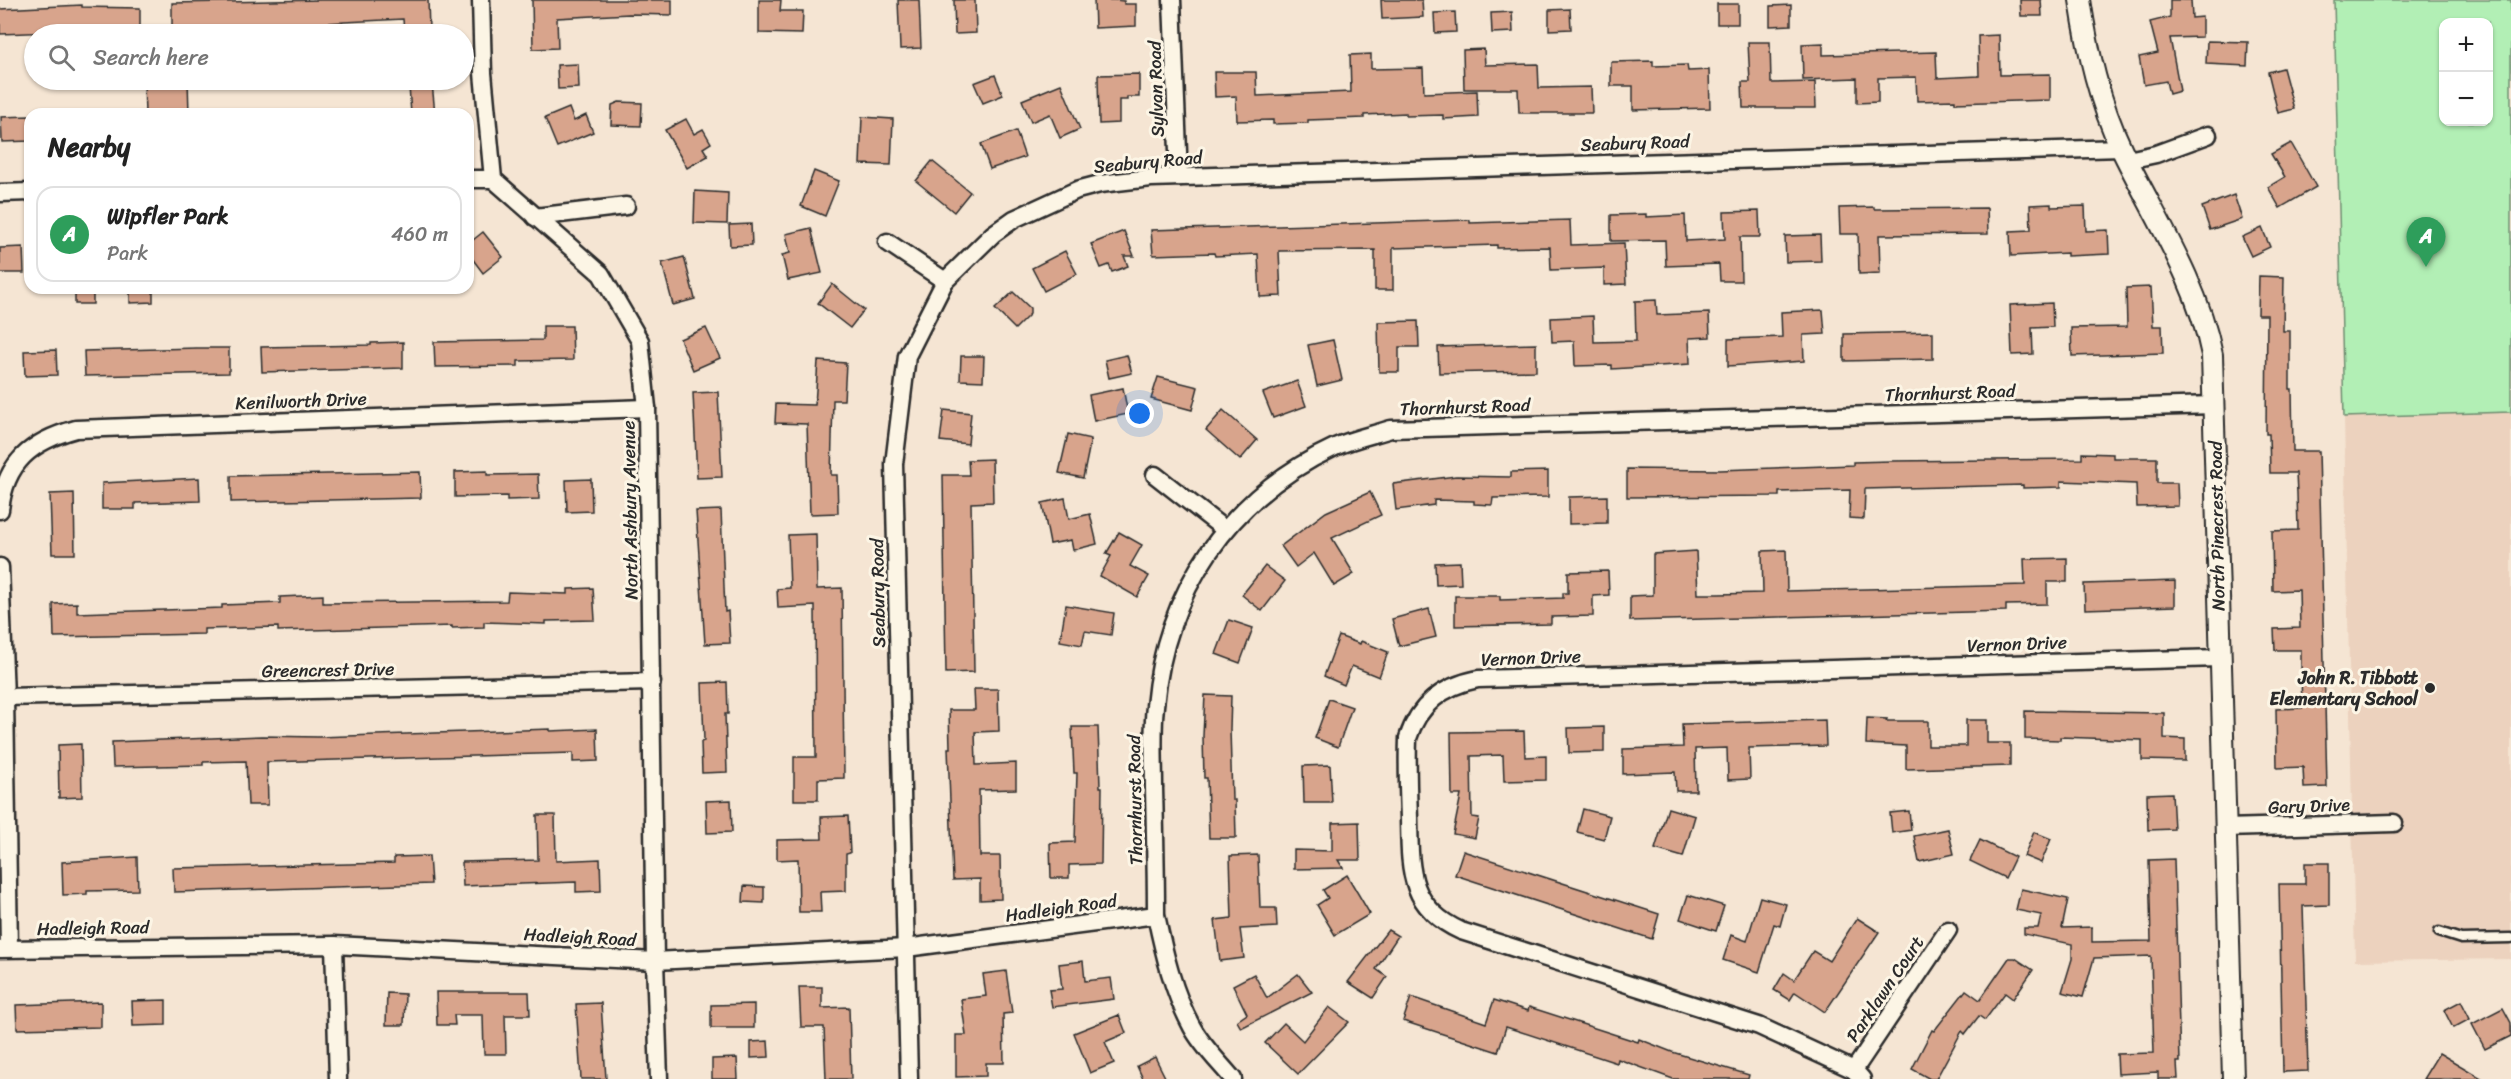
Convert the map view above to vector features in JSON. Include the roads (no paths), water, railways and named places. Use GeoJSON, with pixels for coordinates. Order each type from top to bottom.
{"type":"FeatureCollection","features":[{"type":"Feature","properties":{"kind":"street"},"geometry":{"type":"LineString","coordinates":[[474,179],[493,179],[483,73],[481,0]]}},
{"type":"Feature","properties":{"kind":"street","name":"Sylvan Road"},"geometry":{"type":"LineString","coordinates":[[1172,0],[1179,177]]}},
{"type":"Feature","properties":{"kind":"street","name":"North Pinecrest Road"},"geometry":{"type":"LineString","coordinates":[[2080,0],[2099,93],[2125,154],[2197,298],[2212,355],[2233,1079]]}},
{"type":"Feature","properties":{"kind":"street","name":"Seabury Road"},"geometry":{"type":"LineString","coordinates":[[909,1079],[894,464],[907,356],[945,281],[993,234],[1014,219],[1048,201],[1077,190],[1100,184],[1179,177],[2156,154],[2208,135]]}},
{"type":"Feature","properties":{"kind":"street","name":"North Ashbury Avenue"},"geometry":{"type":"LineString","coordinates":[[493,179],[601,273],[640,341],[647,408],[655,961],[659,1079]]}},
{"type":"Feature","properties":{"kind":"street"},"geometry":{"type":"LineString","coordinates":[[0,193],[24,192]]}},
{"type":"Feature","properties":{"kind":"street"},"geometry":{"type":"LineString","coordinates":[[535,217],[626,206]]}},
{"type":"Feature","properties":{"kind":"street"},"geometry":{"type":"LineString","coordinates":[[887,242],[945,281]]}},
{"type":"Feature","properties":{"kind":"street","name":"Thornhurst Road"},"geometry":{"type":"LineString","coordinates":[[1233,1079],[1193,1029],[1183,1009],[1168,966],[1156,915],[1154,740],[1158,681],[1163,651],[1176,610],[1191,580],[1224,529],[1268,490],[1313,459],[1336,447],[1391,429],[2214,405]]}},
{"type":"Feature","properties":{"kind":"street","name":"Kenilworth Drive"},"geometry":{"type":"LineString","coordinates":[[0,510],[8,476],[22,456],[51,436],[76,429],[647,408]]}},
{"type":"Feature","properties":{"kind":"street"},"geometry":{"type":"LineString","coordinates":[[1155,475],[1224,529]]}},
{"type":"Feature","properties":{"kind":"street"},"geometry":{"type":"LineString","coordinates":[[0,567],[5,697],[4,949]]}},
{"type":"Feature","properties":{"kind":"street","name":"Vernon Drive"},"geometry":{"type":"LineString","coordinates":[[1858,1074],[1759,1026],[1461,931],[1434,914],[1418,893],[1410,864],[1408,738],[1412,724],[1421,710],[1442,691],[1462,682],[1478,679],[2220,658]]}},
{"type":"Feature","properties":{"kind":"street","name":"Greencrest Drive"},"geometry":{"type":"LineString","coordinates":[[5,697],[652,682]]}},
{"type":"Feature","properties":{"kind":"street","name":"Gary Drive"},"geometry":{"type":"LineString","coordinates":[[2225,828],[2394,823]]}},
{"type":"Feature","properties":{"kind":"street","name":"Hadleigh Road"},"geometry":{"type":"LineString","coordinates":[[4,949],[334,945],[655,961],[906,948],[1156,915]]}},
{"type":"Feature","properties":{"kind":"street","name":"Parklawn Court"},"geometry":{"type":"LineString","coordinates":[[1858,1074],[1948,930]]}},
{"type":"Feature","properties":{"kind":"street"},"geometry":{"type":"LineString","coordinates":[[334,945],[338,1079]]}},
{"type":"Feature","properties":{"kind":"lane"},"geometry":{"type":"LineString","coordinates":[[2439,932],[2461,939],[2511,938]]}},
{"type":"Feature","properties":{"kind":"place","name":"Wipfler Park"},"geometry":{"type":"Point","coordinates":[2426,267]}},
{"type":"Feature","properties":{"kind":"place","name":"John R. Tibbott Elementary School"},"geometry":{"type":"Point","coordinates":[2430,688]}}]}
